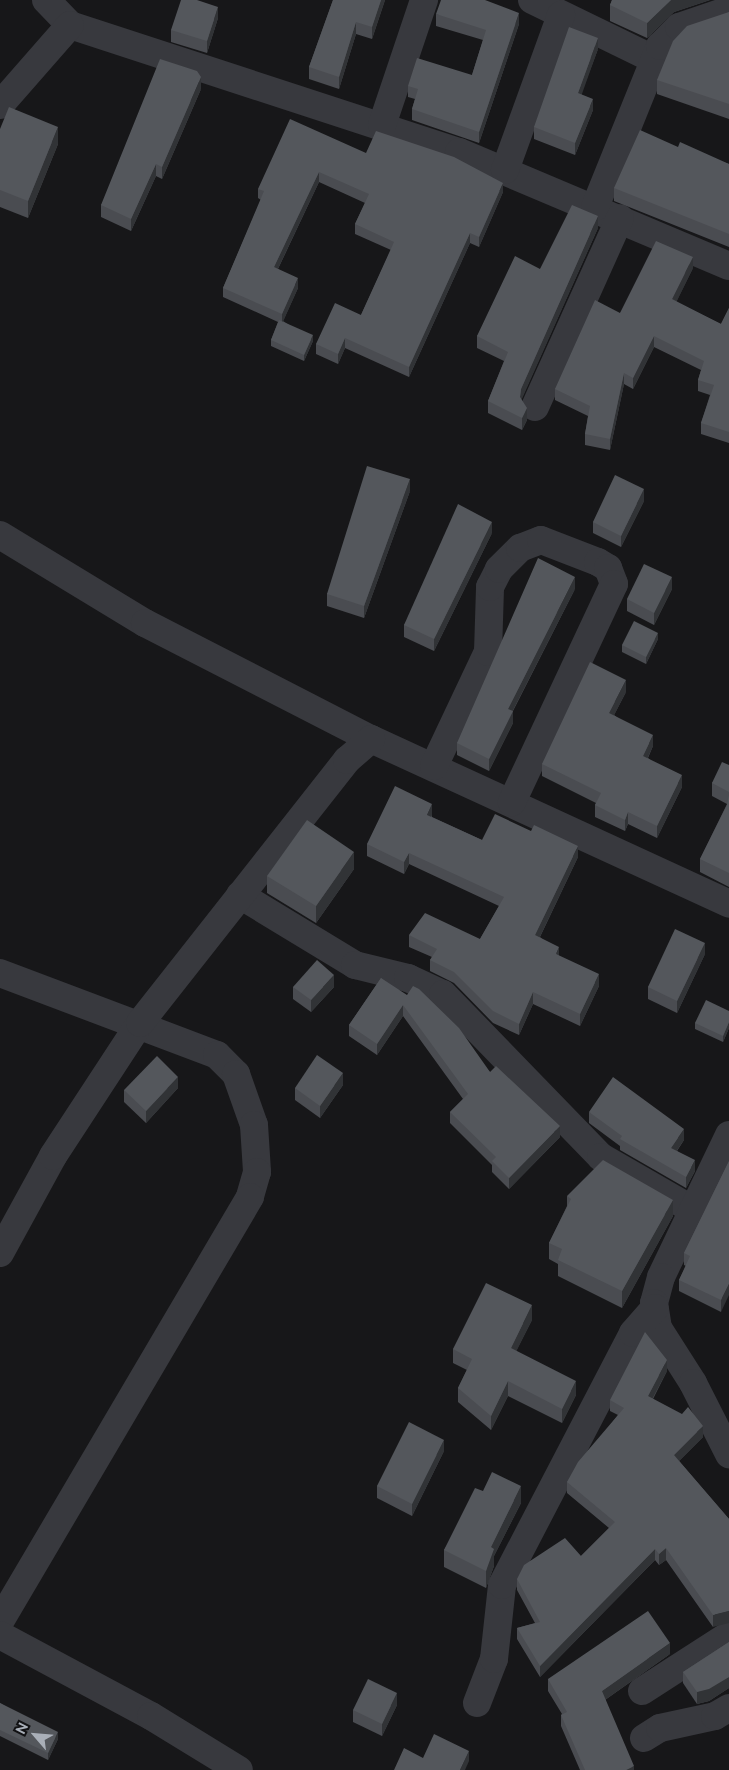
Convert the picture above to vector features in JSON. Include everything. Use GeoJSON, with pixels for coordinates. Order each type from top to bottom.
{"type":"FeatureCollection","features":[{"type":"Feature","properties":{"kind":"street"},"geometry":{"type":"LineString","coordinates":[[46,0],[70,25],[382,125],[505,170],[729,266]]}},
{"type":"Feature","properties":{"kind":"street"},"geometry":{"type":"LineString","coordinates":[[382,125],[424,0]]}},
{"type":"Feature","properties":{"kind":"street"},"geometry":{"type":"LineString","coordinates":[[532,0],[653,59]]}},
{"type":"Feature","properties":{"kind":"street"},"geometry":{"type":"LineString","coordinates":[[595,207],[653,59],[679,27],[729,10]]}},
{"type":"Feature","properties":{"kind":"street"},"geometry":{"type":"LineString","coordinates":[[505,170],[561,14]]}},
{"type":"Feature","properties":{"kind":"street"},"geometry":{"type":"LineString","coordinates":[[0,105],[70,25]]}},
{"type":"Feature","properties":{"kind":"street"},"geometry":{"type":"LineString","coordinates":[[534,407],[620,218]]}},
{"type":"Feature","properties":{"kind":"street"},"geometry":{"type":"LineString","coordinates":[[0,535],[145,622],[371,739],[434,766],[729,904]]}},
{"type":"Feature","properties":{"kind":"street"},"geometry":{"type":"LineString","coordinates":[[434,766],[488,652],[490,587],[499,569],[520,548],[540,540],[598,562],[608,568],[614,584],[512,802]]}},
{"type":"Feature","properties":{"kind":"street"},"geometry":{"type":"LineString","coordinates":[[0,1253],[53,1156],[140,1023],[347,760],[371,739]]}},
{"type":"Feature","properties":{"kind":"street"},"geometry":{"type":"LineString","coordinates":[[240,895],[355,966],[408,978],[443,994],[602,1157],[693,1210]]}},
{"type":"Feature","properties":{"kind":"street"},"geometry":{"type":"LineString","coordinates":[[0,974],[206,1048],[236,1074],[254,1125],[257,1172],[250,1197],[0,1621]]}},
{"type":"Feature","properties":{"kind":"street"},"geometry":{"type":"LineString","coordinates":[[729,1135],[661,1278],[655,1308],[658,1328],[693,1383],[729,1454]]}},
{"type":"Feature","properties":{"kind":"street"},"geometry":{"type":"LineString","coordinates":[[477,1703],[494,1660],[502,1586],[632,1333],[655,1308]]}},
{"type":"Feature","properties":{"kind":"street"},"geometry":{"type":"LineString","coordinates":[[0,1635],[239,1770]]}},
{"type":"Feature","properties":{"kind":"street"},"geometry":{"type":"LineString","coordinates":[[642,1691],[729,1635]]}},
{"type":"Feature","properties":{"kind":"street"},"geometry":{"type":"LineString","coordinates":[[644,1738],[660,1728],[715,1716],[729,1708]]}},
{"type":"Feature","properties":{"kind":"building"},"geometry":{"type":"Polygon","coordinates":[[[181,0],[197,0],[218,7],[207,41],[171,30],[181,0]]]}},
{"type":"Feature","properties":{"kind":"building"},"geometry":{"type":"Polygon","coordinates":[[[333,0],[381,0],[372,27],[356,22],[339,77],[309,67],[333,0]]]}},
{"type":"Feature","properties":{"kind":"building"},"geometry":{"type":"Polygon","coordinates":[[[441,0],[485,0],[519,13],[479,132],[412,109],[418,89],[408,86],[417,58],[472,75],[486,30],[436,14],[441,0]]]}},
{"type":"Feature","properties":{"kind":"building"},"geometry":{"type":"Polygon","coordinates":[[[612,0],[671,0],[647,23],[610,5],[612,0]]]}},
{"type":"Feature","properties":{"kind":"building"},"geometry":{"type":"Polygon","coordinates":[[[729,12],[729,104],[657,80],[673,41],[687,26],[729,12]]]}},
{"type":"Feature","properties":{"kind":"building"},"geometry":{"type":"Polygon","coordinates":[[[569,27],[598,38],[578,93],[593,99],[575,143],[534,127],[569,27]]]}},
{"type":"Feature","properties":{"kind":"building"},"geometry":{"type":"Polygon","coordinates":[[[160,59],[197,71],[201,77],[162,167],[156,164],[131,219],[101,205],[160,59]]]}},
{"type":"Feature","properties":{"kind":"building"},"geometry":{"type":"Polygon","coordinates":[[[9,107],[58,127],[28,201],[0,190],[0,129],[9,107]]]}},
{"type":"Feature","properties":{"kind":"building"},"geometry":{"type":"Polygon","coordinates":[[[290,119],[366,153],[376,131],[454,157],[503,183],[479,237],[470,233],[409,367],[345,338],[338,354],[316,344],[335,303],[361,315],[394,242],[355,224],[369,194],[319,172],[274,267],[298,278],[282,314],[223,288],[264,191],[258,189],[290,119]]]}},
{"type":"Feature","properties":{"kind":"building"},"geometry":{"type":"Polygon","coordinates":[[[640,130],[678,147],[680,142],[729,164],[729,234],[614,188],[640,130]]]}},
{"type":"Feature","properties":{"kind":"building"},"geometry":{"type":"Polygon","coordinates":[[[572,205],[598,216],[521,389],[520,397],[527,408],[522,418],[488,401],[508,352],[477,336],[515,256],[540,269],[572,205]]]}},
{"type":"Feature","properties":{"kind":"building"},"geometry":{"type":"Polygon","coordinates":[[[656,241],[693,257],[672,299],[721,324],[729,308],[729,432],[701,423],[714,385],[698,380],[704,361],[654,336],[633,378],[624,373],[610,439],[585,434],[590,406],[555,389],[595,300],[620,313],[656,241]]]}},
{"type":"Feature","properties":{"kind":"building"},"geometry":{"type":"Polygon","coordinates":[[[279,320],[313,335],[304,355],[271,340],[279,320]]]}},
{"type":"Feature","properties":{"kind":"building"},"geometry":{"type":"Polygon","coordinates":[[[367,466],[410,479],[364,606],[327,594],[367,466]]]}},
{"type":"Feature","properties":{"kind":"building"},"geometry":{"type":"Polygon","coordinates":[[[615,475],[644,489],[621,536],[593,522],[615,475]]]}},
{"type":"Feature","properties":{"kind":"building"},"geometry":{"type":"Polygon","coordinates":[[[458,504],[492,522],[434,639],[404,625],[458,504]]]}},
{"type":"Feature","properties":{"kind":"building"},"geometry":{"type":"Polygon","coordinates":[[[538,558],[575,577],[508,709],[513,711],[489,759],[457,743],[538,558]]]}},
{"type":"Feature","properties":{"kind":"building"},"geometry":{"type":"Polygon","coordinates":[[[644,564],[672,577],[654,613],[627,599],[644,564]]]}},
{"type":"Feature","properties":{"kind":"building"},"geometry":{"type":"Polygon","coordinates":[[[634,621],[658,633],[646,657],[622,645],[634,621]]]}},
{"type":"Feature","properties":{"kind":"building"},"geometry":{"type":"Polygon","coordinates":[[[590,662],[626,680],[609,713],[653,735],[643,756],[682,775],[657,826],[628,812],[625,820],[595,805],[601,793],[542,764],[590,662]]]}},
{"type":"Feature","properties":{"kind":"building"},"geometry":{"type":"Polygon","coordinates":[[[722,762],[729,765],[729,792],[712,783],[722,762]]]}},
{"type":"Feature","properties":{"kind":"building"},"geometry":{"type":"Polygon","coordinates":[[[395,786],[432,804],[427,815],[482,840],[495,814],[531,831],[534,825],[578,846],[535,935],[559,947],[556,954],[599,974],[580,1014],[533,992],[519,1024],[493,1011],[454,972],[430,960],[437,949],[409,935],[425,913],[480,939],[504,897],[409,853],[404,862],[367,844],[395,786]]]}},
{"type":"Feature","properties":{"kind":"building"},"geometry":{"type":"Polygon","coordinates":[[[729,795],[729,873],[700,859],[727,805],[729,795]]]}},
{"type":"Feature","properties":{"kind":"building"},"geometry":{"type":"Polygon","coordinates":[[[307,820],[354,852],[316,906],[267,876],[307,820]]]}},
{"type":"Feature","properties":{"kind":"building"},"geometry":{"type":"Polygon","coordinates":[[[675,929],[705,943],[677,1001],[648,987],[675,929]]]}},
{"type":"Feature","properties":{"kind":"building"},"geometry":{"type":"Polygon","coordinates":[[[317,960],[334,975],[311,1000],[293,987],[317,960]]]}},
{"type":"Feature","properties":{"kind":"building"},"geometry":{"type":"Polygon","coordinates":[[[381,978],[407,995],[413,986],[419,989],[459,1028],[490,1072],[496,1066],[560,1126],[509,1178],[492,1161],[496,1157],[450,1112],[468,1094],[403,1005],[377,1044],[349,1025],[381,978]]]}},
{"type":"Feature","properties":{"kind":"building"},"geometry":{"type":"Polygon","coordinates":[[[706,1000],[729,1011],[729,1022],[723,1036],[695,1023],[706,1000]]]}},
{"type":"Feature","properties":{"kind":"building"},"geometry":{"type":"Polygon","coordinates":[[[317,1055],[343,1073],[320,1106],[295,1088],[317,1055]]]}},
{"type":"Feature","properties":{"kind":"building"},"geometry":{"type":"Polygon","coordinates":[[[157,1056],[178,1077],[146,1111],[124,1090],[157,1056]]]}},
{"type":"Feature","properties":{"kind":"building"},"geometry":{"type":"Polygon","coordinates":[[[613,1077],[684,1129],[671,1148],[695,1160],[686,1177],[620,1139],[622,1136],[589,1112],[613,1077]]]}},
{"type":"Feature","properties":{"kind":"building"},"geometry":{"type":"Polygon","coordinates":[[[603,1160],[673,1200],[622,1291],[558,1260],[562,1249],[549,1243],[571,1199],[567,1196],[603,1160]]]}},
{"type":"Feature","properties":{"kind":"building"},"geometry":{"type":"Polygon","coordinates":[[[729,1161],[729,1284],[721,1300],[679,1280],[690,1256],[684,1253],[729,1161]]]}},
{"type":"Feature","properties":{"kind":"building"},"geometry":{"type":"Polygon","coordinates":[[[486,1283],[532,1305],[511,1348],[576,1381],[562,1409],[508,1381],[491,1416],[458,1388],[472,1359],[453,1349],[486,1283]]]}},
{"type":"Feature","properties":{"kind":"building"},"geometry":{"type":"Polygon","coordinates":[[[645,1332],[667,1360],[648,1396],[682,1414],[688,1407],[703,1426],[674,1455],[729,1519],[729,1611],[713,1615],[666,1548],[659,1554],[655,1549],[540,1666],[517,1628],[540,1622],[517,1579],[524,1565],[565,1538],[581,1556],[615,1522],[567,1482],[578,1462],[624,1408],[610,1400],[645,1332]]]}},
{"type":"Feature","properties":{"kind":"building"},"geometry":{"type":"Polygon","coordinates":[[[409,1422],[444,1440],[412,1504],[377,1486],[409,1422]]]}},
{"type":"Feature","properties":{"kind":"building"},"geometry":{"type":"Polygon","coordinates":[[[492,1472],[521,1486],[491,1547],[494,1549],[486,1571],[444,1550],[475,1488],[483,1491],[492,1472]]]}},
{"type":"Feature","properties":{"kind":"building"},"geometry":{"type":"Polygon","coordinates":[[[648,1611],[670,1643],[602,1691],[634,1766],[626,1770],[585,1770],[561,1715],[567,1712],[548,1679],[648,1611]]]}},
{"type":"Feature","properties":{"kind":"building"},"geometry":{"type":"Polygon","coordinates":[[[729,1642],[729,1677],[709,1689],[697,1692],[683,1672],[729,1642]]]}},
{"type":"Feature","properties":{"kind":"building"},"geometry":{"type":"Polygon","coordinates":[[[368,1679],[397,1693],[382,1724],[353,1710],[368,1679]]]}},
{"type":"Feature","properties":{"kind":"building"},"geometry":{"type":"Polygon","coordinates":[[[0,1703],[58,1732],[48,1753],[0,1730],[0,1703]]]}},
{"type":"Feature","properties":{"kind":"building"},"geometry":{"type":"Polygon","coordinates":[[[434,1734],[469,1751],[460,1770],[394,1770],[404,1748],[423,1758],[434,1734]]]}}]}
